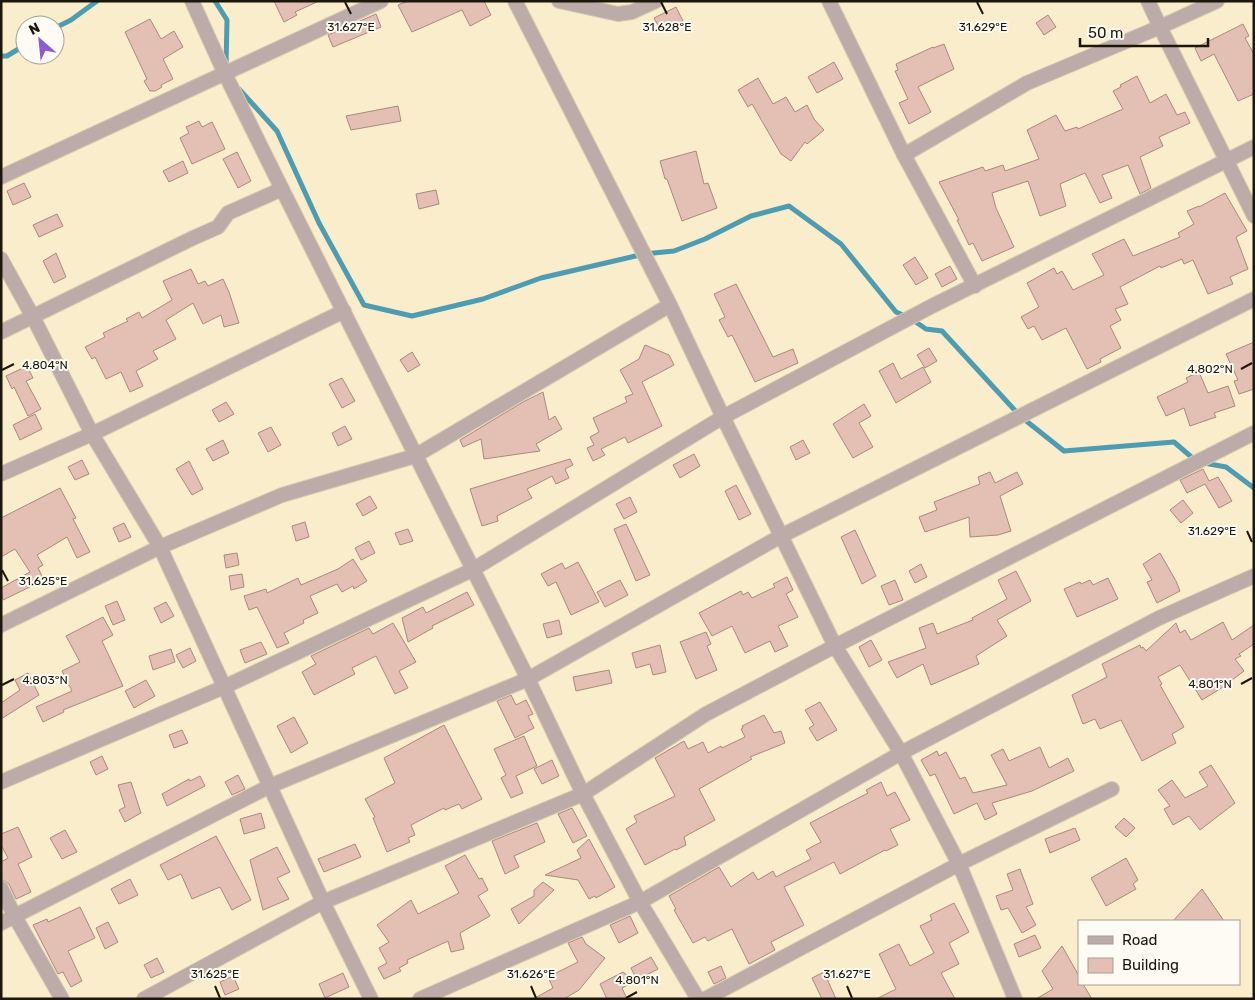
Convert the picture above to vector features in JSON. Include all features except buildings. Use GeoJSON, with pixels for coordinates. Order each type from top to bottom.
{"type":"FeatureCollection","features":[{"type":"Feature","properties":{"kind":"street"},"geometry":{"type":"LineString","coordinates":[[192,1],[225,74],[528,679],[583,794],[640,902],[698,999]]}},
{"type":"Feature","properties":{"kind":"street"},"geometry":{"type":"LineString","coordinates":[[1,177],[381,1]]}},
{"type":"Feature","properties":{"kind":"street"},"geometry":{"type":"LineString","coordinates":[[516,1],[670,305],[835,646],[901,753],[959,864],[1015,999]]}},
{"type":"Feature","properties":{"kind":"street"},"geometry":{"type":"LineString","coordinates":[[559,1],[618,14],[632,12],[656,1]]}},
{"type":"Feature","properties":{"kind":"street"},"geometry":{"type":"LineString","coordinates":[[829,1],[904,155],[975,286]]}},
{"type":"Feature","properties":{"kind":"street"},"geometry":{"type":"LineString","coordinates":[[1148,1],[1254,216]]}},
{"type":"Feature","properties":{"kind":"street"},"geometry":{"type":"LineString","coordinates":[[904,155],[1027,83],[1217,1]]}},
{"type":"Feature","properties":{"kind":"street"},"geometry":{"type":"LineString","coordinates":[[1,782],[224,687],[472,570],[723,417],[932,306],[1226,159],[1254,147]]}},
{"type":"Feature","properties":{"kind":"street"},"geometry":{"type":"LineString","coordinates":[[1,332],[218,227],[228,213],[282,189]]}},
{"type":"Feature","properties":{"kind":"street"},"geometry":{"type":"LineString","coordinates":[[1,259],[33,317],[92,434],[160,547],[323,902],[371,999]]}},
{"type":"Feature","properties":{"kind":"street"},"geometry":{"type":"LineString","coordinates":[[1,922],[270,786],[528,679],[782,536],[1254,299]]}},
{"type":"Feature","properties":{"kind":"street"},"geometry":{"type":"LineString","coordinates":[[1,626],[160,547],[282,495],[415,456],[670,305]]}},
{"type":"Feature","properties":{"kind":"street"},"geometry":{"type":"LineString","coordinates":[[1,474],[92,434],[344,311]]}},
{"type":"Feature","properties":{"kind":"street"},"geometry":{"type":"LineString","coordinates":[[144,999],[323,902],[583,794],[706,714],[835,646],[1254,433]]}},
{"type":"Feature","properties":{"kind":"street"},"geometry":{"type":"LineString","coordinates":[[420,999],[640,902],[901,753],[1159,618],[1254,576]]}},
{"type":"Feature","properties":{"kind":"street"},"geometry":{"type":"LineString","coordinates":[[705,999],[959,864],[1112,789]]}},
{"type":"Feature","properties":{"kind":"street"},"geometry":{"type":"LineString","coordinates":[[1,888],[14,915],[62,999]]}},
{"type":"Feature","properties":{"kind":"waterway"},"geometry":{"type":"LineString","coordinates":[[65,23],[97,1]]}},
{"type":"Feature","properties":{"kind":"waterway"},"geometry":{"type":"LineString","coordinates":[[215,1],[227,20],[226,66]]}},
{"type":"Feature","properties":{"kind":"waterway"},"geometry":{"type":"LineString","coordinates":[[1,56],[7,56],[15,51]]}},
{"type":"Feature","properties":{"kind":"waterway"},"geometry":{"type":"LineString","coordinates":[[239,89],[277,131],[319,223],[364,305],[412,316],[483,299],[541,278],[644,254],[674,251],[705,239],[751,216],[789,206],[841,244],[896,312],[910,318],[926,329],[942,331],[1020,416],[1064,451],[1174,442],[1196,461]]}},
{"type":"Feature","properties":{"kind":"waterway"},"geometry":{"type":"LineString","coordinates":[[1204,463],[1226,467],[1254,488]]}}]}
